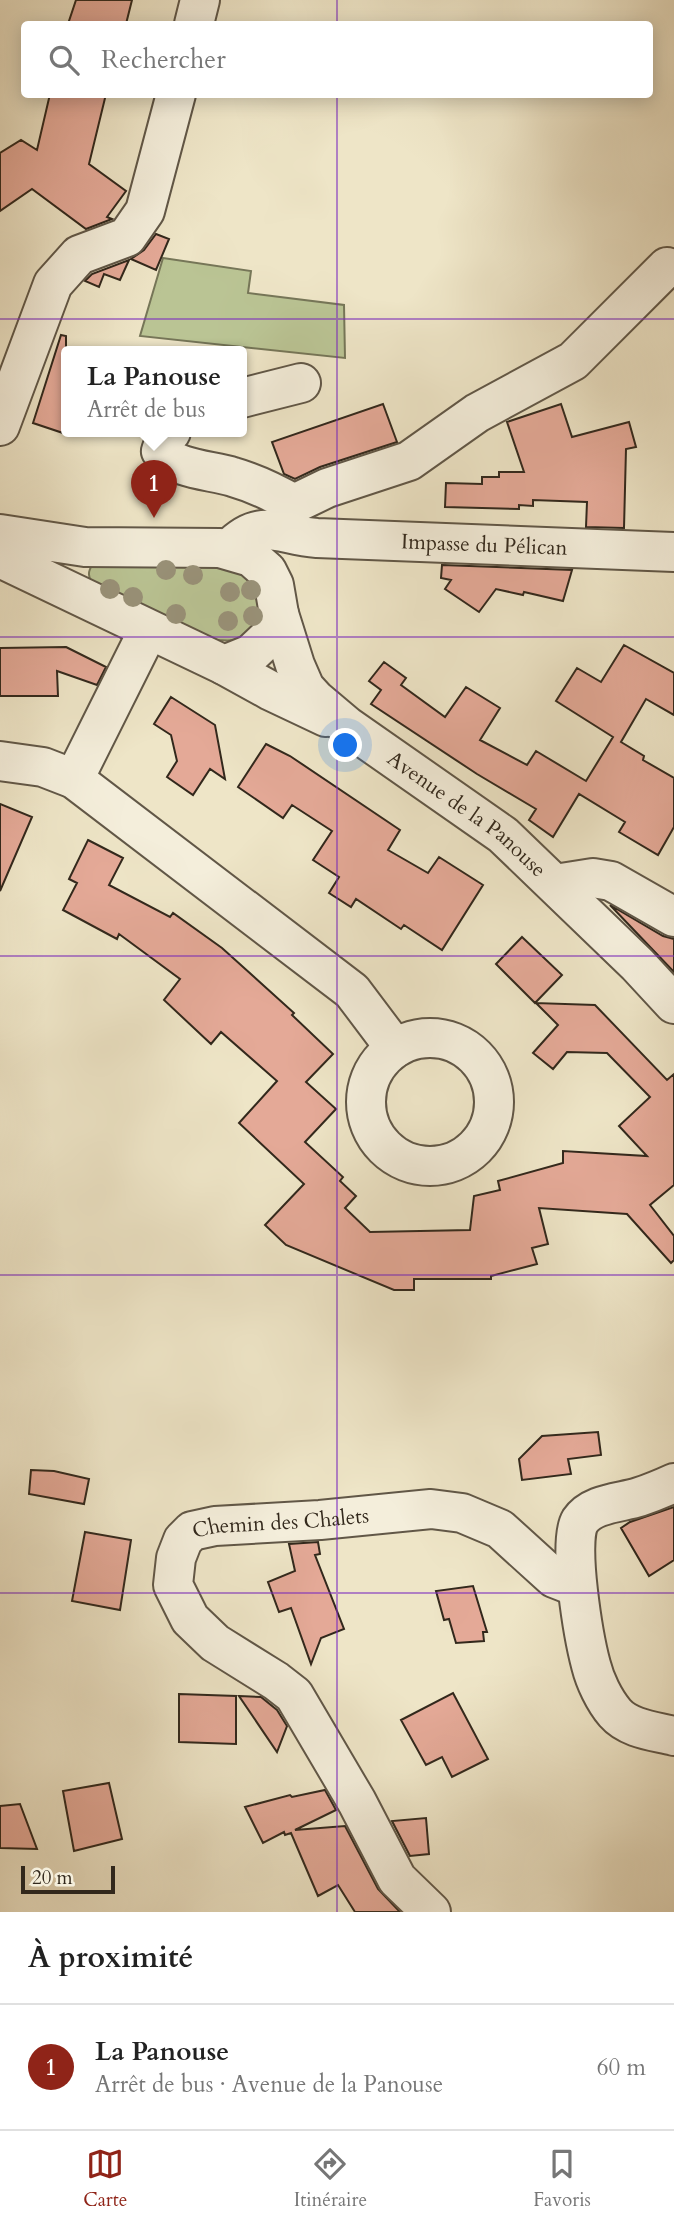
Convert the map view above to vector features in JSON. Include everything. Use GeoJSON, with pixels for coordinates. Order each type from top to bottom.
{"type":"FeatureCollection","features":[{"type":"Feature","properties":{"kind":"street"},"geometry":{"type":"LineString","coordinates":[[195,21],[200,0]]}},
{"type":"Feature","properties":{"kind":"street"},"geometry":{"type":"LineString","coordinates":[[0,426],[53,284],[79,255],[127,237],[145,211],[176,98]]}},
{"type":"Feature","properties":{"kind":"street"},"geometry":{"type":"LineString","coordinates":[[0,528],[174,533],[251,557],[267,571],[290,523],[327,488],[409,461],[477,413],[573,361],[667,267]]}},
{"type":"Feature","properties":{"kind":"street"},"geometry":{"type":"LineString","coordinates":[[247,397],[301,383]]}},
{"type":"Feature","properties":{"kind":"street"},"geometry":{"type":"LineString","coordinates":[[168,437],[162,451],[166,457],[182,464],[234,477],[290,523]]}},
{"type":"Feature","properties":{"kind":"street","name":"Impasse du Pélican"},"geometry":{"type":"LineString","coordinates":[[224,548],[256,529],[290,523],[674,552]]}},
{"type":"Feature","properties":{"kind":"street"},"geometry":{"type":"LineString","coordinates":[[0,534],[85,547],[224,548]]}},
{"type":"Feature","properties":{"kind":"street"},"geometry":{"type":"LineString","coordinates":[[77,594],[72,572],[78,555],[85,547]]}},
{"type":"Feature","properties":{"kind":"street"},"geometry":{"type":"LineString","coordinates":[[0,558],[346,726]]}},
{"type":"Feature","properties":{"kind":"street","name":"Avenue de la Panouse"},"geometry":{"type":"LineString","coordinates":[[267,571],[305,688],[346,726],[503,835],[637,964],[674,1004]]}},
{"type":"Feature","properties":{"kind":"street"},"geometry":{"type":"LineString","coordinates":[[224,665],[251,654],[269,637],[279,614]]}},
{"type":"Feature","properties":{"kind":"street"},"geometry":{"type":"LineString","coordinates":[[74,779],[148,631]]}},
{"type":"Feature","properties":{"kind":"street"},"geometry":{"type":"LineString","coordinates":[[0,761],[43,767],[74,779],[352,991],[395,1048]]}},
{"type":"Feature","properties":{"kind":"street"},"geometry":{"type":"LineString","coordinates":[[555,884],[593,878],[611,881],[674,918]]}},
{"type":"Feature","properties":{"kind":"street"},"geometry":{"type":"LineString","coordinates":[[674,1483],[587,1514],[578,1523],[575,1542],[577,1587],[591,1665],[600,1690],[616,1714],[638,1728],[674,1736]]}},
{"type":"Feature","properties":{"kind":"street","name":"Chemin des Chalets"},"geometry":{"type":"LineString","coordinates":[[431,1912],[397,1879],[357,1802],[294,1695],[215,1643],[190,1619],[173,1585],[176,1558],[183,1540],[192,1531],[215,1526],[320,1520],[431,1509],[462,1513],[500,1529],[554,1578],[577,1587]]}},
{"type":"Feature","properties":{"kind":"green space"},"geometry":{"type":"Polygon","coordinates":[[[163,258],[251,271],[248,293],[344,305],[345,358],[140,336],[163,258]]]}},
{"type":"Feature","properties":{"kind":"green space"},"geometry":{"type":"Polygon","coordinates":[[[93,564],[235,567],[244,572],[256,590],[259,612],[256,622],[251,631],[242,638],[216,640],[94,586],[89,575],[93,564]]]}},
{"type":"Feature","properties":{"kind":"building"},"geometry":{"type":"Polygon","coordinates":[[[76,0],[132,0],[127,21],[69,21],[76,0]]]}},
{"type":"Feature","properties":{"kind":"building"},"geometry":{"type":"Polygon","coordinates":[[[49,98],[105,98],[89,164],[126,191],[107,217],[112,219],[86,229],[32,189],[0,211],[0,153],[21,140],[37,150],[49,98]]]}},
{"type":"Feature","properties":{"kind":"building"},"geometry":{"type":"Polygon","coordinates":[[[156,234],[169,239],[156,270],[131,259],[144,250],[156,234]]]}},
{"type":"Feature","properties":{"kind":"building"},"geometry":{"type":"Polygon","coordinates":[[[129,260],[120,280],[104,274],[99,287],[85,281],[92,274],[129,260]]]}},
{"type":"Feature","properties":{"kind":"building"},"geometry":{"type":"Polygon","coordinates":[[[61,335],[66,336],[66,346],[61,346],[61,432],[33,423],[61,335]]]}},
{"type":"Feature","properties":{"kind":"building"},"geometry":{"type":"Polygon","coordinates":[[[383,404],[397,442],[320,467],[295,479],[284,474],[272,442],[383,404]]]}},
{"type":"Feature","properties":{"kind":"building"},"geometry":{"type":"Polygon","coordinates":[[[561,404],[572,437],[629,422],[636,447],[626,449],[624,528],[586,527],[587,502],[533,500],[533,506],[519,505],[519,509],[445,507],[446,483],[482,484],[482,477],[499,477],[499,472],[524,472],[507,422],[561,404]]]}},
{"type":"Feature","properties":{"kind":"building"},"geometry":{"type":"Polygon","coordinates":[[[442,565],[572,570],[563,601],[496,589],[479,612],[445,589],[451,580],[441,578],[442,565]]]}},
{"type":"Feature","properties":{"kind":"building"},"geometry":{"type":"Polygon","coordinates":[[[624,645],[674,673],[674,715],[646,699],[621,742],[644,756],[643,760],[674,778],[674,827],[658,855],[619,832],[625,822],[579,794],[553,837],[529,820],[536,809],[477,774],[371,704],[381,690],[369,681],[384,662],[406,678],[401,685],[445,717],[466,687],[500,708],[480,740],[527,765],[536,751],[586,781],[613,737],[556,701],[577,668],[601,682],[624,645]]]}},
{"type":"Feature","properties":{"kind":"building"},"geometry":{"type":"Polygon","coordinates":[[[66,647],[106,667],[97,685],[57,671],[58,696],[0,696],[0,648],[66,647]]]}},
{"type":"Feature","properties":{"kind":"building"},"geometry":{"type":"Polygon","coordinates":[[[171,697],[215,725],[225,779],[210,769],[193,795],[167,777],[177,761],[171,735],[154,724],[171,697]]]}},
{"type":"Feature","properties":{"kind":"building"},"geometry":{"type":"Polygon","coordinates":[[[266,744],[290,756],[400,830],[388,850],[428,873],[439,857],[483,885],[442,950],[404,925],[401,929],[356,899],[351,907],[329,893],[339,877],[313,860],[332,831],[292,805],[283,818],[238,787],[266,744]]]}},
{"type":"Feature","properties":{"kind":"building"},"geometry":{"type":"Polygon","coordinates":[[[0,804],[32,817],[0,891],[0,804]]]}},
{"type":"Feature","properties":{"kind":"building"},"geometry":{"type":"Polygon","coordinates":[[[88,840],[123,858],[109,885],[170,917],[173,913],[222,948],[294,1013],[292,1015],[333,1054],[306,1082],[336,1109],[305,1142],[343,1177],[340,1181],[356,1196],[345,1208],[370,1232],[470,1230],[474,1196],[500,1190],[498,1181],[563,1163],[563,1151],[647,1156],[619,1126],[650,1097],[607,1053],[567,1052],[553,1069],[533,1053],[558,1025],[536,1003],[595,1005],[667,1080],[674,1074],[674,1185],[650,1205],[674,1236],[674,1260],[671,1263],[627,1214],[539,1208],[548,1244],[532,1248],[537,1264],[491,1276],[491,1279],[414,1279],[414,1290],[394,1290],[286,1245],[265,1225],[304,1184],[239,1123],[277,1081],[221,1032],[211,1044],[164,1000],[180,979],[119,934],[117,939],[63,910],[77,883],[69,879],[88,840]]]}},
{"type":"Feature","properties":{"kind":"building"},"geometry":{"type":"Polygon","coordinates":[[[610,905],[663,936],[674,939],[674,972],[610,905]]]}},
{"type":"Feature","properties":{"kind":"building"},"geometry":{"type":"Polygon","coordinates":[[[522,937],[562,975],[535,1003],[496,964],[522,937]]]}},
{"type":"Feature","properties":{"kind":"building"},"geometry":{"type":"Polygon","coordinates":[[[598,1432],[601,1455],[568,1459],[571,1474],[522,1480],[519,1459],[542,1436],[598,1432]]]}},
{"type":"Feature","properties":{"kind":"building"},"geometry":{"type":"Polygon","coordinates":[[[31,1470],[54,1471],[89,1479],[84,1504],[29,1494],[31,1470]]]}},
{"type":"Feature","properties":{"kind":"building"},"geometry":{"type":"Polygon","coordinates":[[[674,1507],[674,1560],[649,1576],[621,1528],[630,1522],[674,1507]]]}},
{"type":"Feature","properties":{"kind":"building"},"geometry":{"type":"Polygon","coordinates":[[[85,1532],[131,1540],[120,1610],[72,1601],[85,1532]]]}},
{"type":"Feature","properties":{"kind":"building"},"geometry":{"type":"Polygon","coordinates":[[[318,1542],[320,1554],[315,1555],[344,1629],[321,1638],[311,1664],[291,1608],[279,1612],[268,1582],[295,1571],[289,1544],[318,1542]]]}},
{"type":"Feature","properties":{"kind":"building"},"geometry":{"type":"Polygon","coordinates":[[[473,1586],[487,1632],[483,1632],[484,1641],[456,1643],[449,1619],[444,1620],[436,1591],[473,1586]]]}},
{"type":"Feature","properties":{"kind":"building"},"geometry":{"type":"Polygon","coordinates":[[[453,1693],[488,1759],[452,1777],[442,1757],[426,1765],[401,1720],[453,1693]]]}},
{"type":"Feature","properties":{"kind":"building"},"geometry":{"type":"Polygon","coordinates":[[[179,1694],[236,1696],[236,1744],[179,1742],[179,1694]]]}},
{"type":"Feature","properties":{"kind":"building"},"geometry":{"type":"Polygon","coordinates":[[[239,1696],[261,1697],[277,1710],[287,1726],[277,1752],[239,1696]]]}},
{"type":"Feature","properties":{"kind":"building"},"geometry":{"type":"Polygon","coordinates":[[[109,1783],[122,1839],[74,1851],[63,1791],[109,1783]]]}},
{"type":"Feature","properties":{"kind":"building"},"geometry":{"type":"Polygon","coordinates":[[[325,1790],[336,1810],[295,1830],[345,1826],[378,1889],[400,1912],[355,1912],[338,1885],[318,1896],[291,1833],[285,1835],[284,1832],[263,1843],[245,1807],[290,1795],[292,1797],[325,1790]]]}},
{"type":"Feature","properties":{"kind":"building"},"geometry":{"type":"Polygon","coordinates":[[[20,1804],[37,1849],[0,1848],[0,1806],[20,1804]]]}},
{"type":"Feature","properties":{"kind":"building"},"geometry":{"type":"Polygon","coordinates":[[[426,1818],[429,1854],[410,1856],[392,1821],[426,1818]]]}},
{"type":"Feature","properties":{"kind":"place","name":"La Panouse"},"geometry":{"type":"Point","coordinates":[154,518]}}]}
